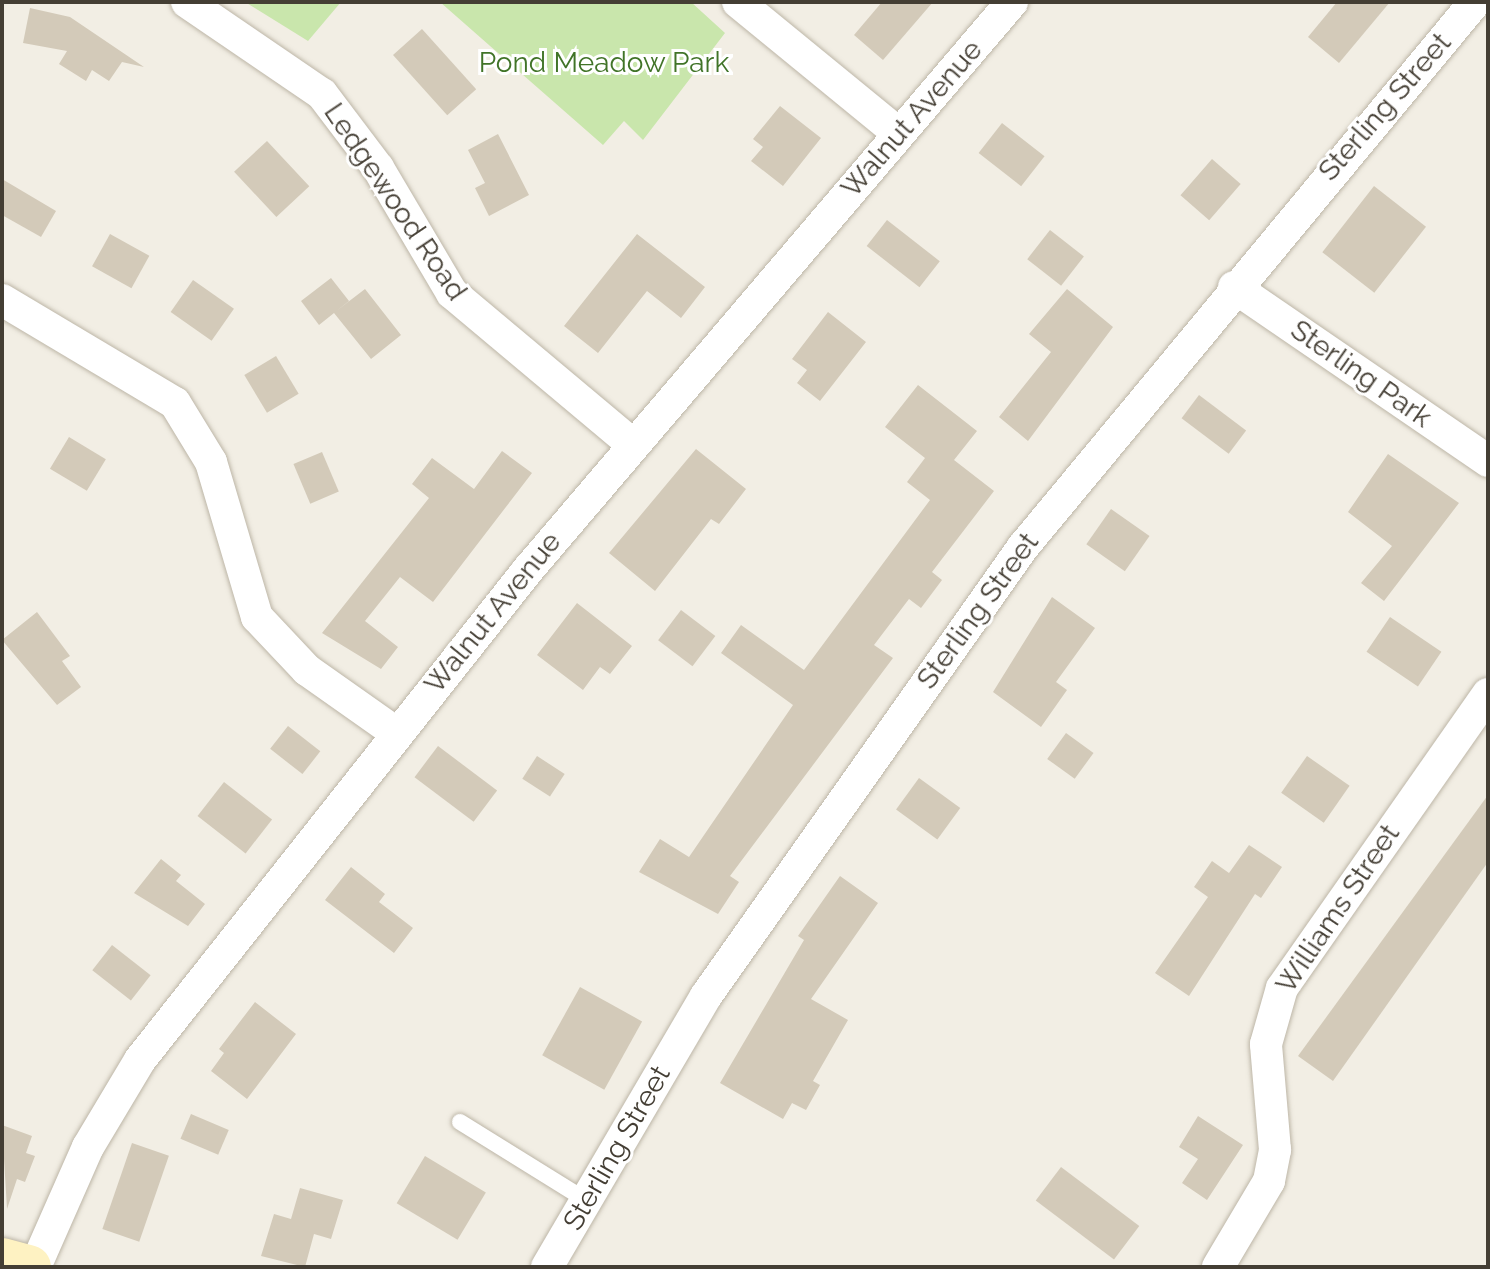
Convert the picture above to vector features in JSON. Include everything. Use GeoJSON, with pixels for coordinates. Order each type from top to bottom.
{"type":"FeatureCollection","features":[{"type":"Feature","properties":{"kind":"street","name":"Ledgewood Road"},"geometry":{"type":"LineString","coordinates":[[187,2],[322,94],[361,142],[452,293],[632,444]]}},
{"type":"Feature","properties":{"kind":"street"},"geometry":{"type":"LineString","coordinates":[[738,2],[899,134]]}},
{"type":"Feature","properties":{"kind":"street","name":"Walnut Avenue"},"geometry":{"type":"LineString","coordinates":[[32,1267],[88,1147],[140,1060],[395,732],[632,444],[1012,2]]}},
{"type":"Feature","properties":{"kind":"street","name":"Sterling Street"},"geometry":{"type":"LineString","coordinates":[[547,1267],[706,996],[1023,547],[1234,287],[1475,2]]}},
{"type":"Feature","properties":{"kind":"street","name":"Sterling Park"},"geometry":{"type":"LineString","coordinates":[[1234,287],[1488,461]]}},
{"type":"Feature","properties":{"kind":"street"},"geometry":{"type":"LineString","coordinates":[[2,300],[175,403],[211,462],[257,617],[307,670],[395,732]]}},
{"type":"Feature","properties":{"kind":"street","name":"Williams Street"},"geometry":{"type":"LineString","coordinates":[[1218,1267],[1251,1219],[1275,1150],[1266,1044],[1282,988],[1488,694]]}},
{"type":"Feature","properties":{"kind":"street"},"geometry":{"type":"LineString","coordinates":[[2,1260],[32,1267]]}},
{"type":"Feature","properties":{"kind":"lane"},"geometry":{"type":"LineString","coordinates":[[460,1122],[586,1200]]}},
{"type":"Feature","properties":{"kind":"green space"},"geometry":{"type":"Polygon","coordinates":[[[245,2],[341,2],[308,41],[245,2]]]}},
{"type":"Feature","properties":{"kind":"green space","name":"Pond Meadow Park"},"geometry":{"type":"Polygon","coordinates":[[[440,2],[691,2],[725,33],[643,140],[624,121],[603,145],[440,2]]]}},
{"type":"Feature","properties":{"kind":"building"},"geometry":{"type":"Polygon","coordinates":[[[882,2],[933,2],[883,60],[854,35],[882,2]]]}},
{"type":"Feature","properties":{"kind":"building"},"geometry":{"type":"Polygon","coordinates":[[[1337,2],[1390,2],[1339,63],[1308,37],[1337,2]]]}},
{"type":"Feature","properties":{"kind":"building"},"geometry":{"type":"Polygon","coordinates":[[[30,8],[70,17],[144,67],[122,62],[109,81],[92,70],[86,81],[59,64],[67,51],[23,43],[30,8]]]}},
{"type":"Feature","properties":{"kind":"building"},"geometry":{"type":"Polygon","coordinates":[[[422,29],[476,89],[447,115],[393,55],[422,29]]]}},
{"type":"Feature","properties":{"kind":"building"},"geometry":{"type":"Polygon","coordinates":[[[780,106],[821,138],[783,186],[751,161],[763,147],[753,139],[780,106]]]}},
{"type":"Feature","properties":{"kind":"building"},"geometry":{"type":"Polygon","coordinates":[[[1002,123],[1045,156],[1021,186],[979,153],[1002,123]]]}},
{"type":"Feature","properties":{"kind":"building"},"geometry":{"type":"Polygon","coordinates":[[[498,134],[529,195],[489,216],[475,188],[485,183],[468,150],[498,134]]]}},
{"type":"Feature","properties":{"kind":"building"},"geometry":{"type":"Polygon","coordinates":[[[267,141],[309,186],[276,217],[234,172],[267,141]]]}},
{"type":"Feature","properties":{"kind":"building"},"geometry":{"type":"Polygon","coordinates":[[[1212,159],[1241,184],[1209,220],[1181,195],[1212,159]]]}},
{"type":"Feature","properties":{"kind":"building"},"geometry":{"type":"Polygon","coordinates":[[[2,179],[56,211],[41,237],[2,215],[2,179]]]}},
{"type":"Feature","properties":{"kind":"building"},"geometry":{"type":"Polygon","coordinates":[[[1374,186],[1426,227],[1374,293],[1322,252],[1374,186]]]}},
{"type":"Feature","properties":{"kind":"building"},"geometry":{"type":"Polygon","coordinates":[[[887,220],[940,261],[919,287],[867,246],[887,220]]]}},
{"type":"Feature","properties":{"kind":"building"},"geometry":{"type":"Polygon","coordinates":[[[1050,230],[1084,256],[1061,286],[1027,259],[1050,230]]]}},
{"type":"Feature","properties":{"kind":"building"},"geometry":{"type":"Polygon","coordinates":[[[110,234],[149,256],[131,288],[92,266],[110,234]]]}},
{"type":"Feature","properties":{"kind":"building"},"geometry":{"type":"Polygon","coordinates":[[[637,234],[705,287],[681,318],[647,291],[598,353],[564,326],[637,234]]]}},
{"type":"Feature","properties":{"kind":"building"},"geometry":{"type":"Polygon","coordinates":[[[331,278],[349,301],[335,312],[365,289],[401,335],[371,359],[334,313],[319,325],[301,301],[331,278]]]}},
{"type":"Feature","properties":{"kind":"building"},"geometry":{"type":"Polygon","coordinates":[[[193,280],[234,309],[212,341],[171,312],[193,280]]]}},
{"type":"Feature","properties":{"kind":"building"},"geometry":{"type":"Polygon","coordinates":[[[1067,289],[1113,327],[1028,441],[999,417],[1051,352],[1029,334],[1067,289]]]}},
{"type":"Feature","properties":{"kind":"building"},"geometry":{"type":"Polygon","coordinates":[[[828,312],[866,342],[820,401],[797,383],[807,370],[792,359],[828,312]]]}},
{"type":"Feature","properties":{"kind":"building"},"geometry":{"type":"Polygon","coordinates":[[[276,356],[299,394],[267,413],[244,375],[276,356]]]}},
{"type":"Feature","properties":{"kind":"building"},"geometry":{"type":"Polygon","coordinates":[[[918,385],[977,431],[954,460],[994,491],[932,572],[942,580],[921,608],[909,599],[874,645],[893,658],[730,876],[739,882],[718,914],[639,872],[660,839],[689,857],[793,705],[721,653],[741,625],[804,670],[930,500],[907,482],[925,458],[885,427],[918,385]]]}},
{"type":"Feature","properties":{"kind":"building"},"geometry":{"type":"Polygon","coordinates":[[[1199,395],[1246,431],[1229,454],[1182,418],[1199,395]]]}},
{"type":"Feature","properties":{"kind":"building"},"geometry":{"type":"Polygon","coordinates":[[[69,437],[106,459],[87,491],[50,469],[69,437]]]}},
{"type":"Feature","properties":{"kind":"building"},"geometry":{"type":"Polygon","coordinates":[[[696,449],[746,489],[719,524],[711,519],[655,591],[609,553],[696,449]]]}},
{"type":"Feature","properties":{"kind":"building"},"geometry":{"type":"Polygon","coordinates":[[[502,451],[532,473],[433,602],[400,577],[365,621],[398,647],[381,669],[322,633],[429,498],[412,484],[432,458],[474,489],[502,451]]]}},
{"type":"Feature","properties":{"kind":"building"},"geometry":{"type":"Polygon","coordinates":[[[322,452],[339,492],[310,504],[293,464],[322,452]]]}},
{"type":"Feature","properties":{"kind":"building"},"geometry":{"type":"Polygon","coordinates":[[[1388,454],[1459,503],[1384,601],[1361,583],[1392,546],[1348,512],[1388,454]]]}},
{"type":"Feature","properties":{"kind":"building"},"geometry":{"type":"Polygon","coordinates":[[[1111,509],[1150,536],[1125,571],[1086,544],[1111,509]]]}},
{"type":"Feature","properties":{"kind":"building"},"geometry":{"type":"Polygon","coordinates":[[[1052,597],[1095,628],[1056,682],[1067,690],[1041,727],[993,692],[1052,597]]]}},
{"type":"Feature","properties":{"kind":"building"},"geometry":{"type":"Polygon","coordinates":[[[577,603],[632,646],[610,674],[600,667],[583,690],[537,655],[577,603]]]}},
{"type":"Feature","properties":{"kind":"building"},"geometry":{"type":"Polygon","coordinates":[[[681,610],[715,636],[692,666],[658,640],[681,610]]]}},
{"type":"Feature","properties":{"kind":"building"},"geometry":{"type":"Polygon","coordinates":[[[37,612],[70,656],[62,661],[81,687],[57,705],[2,640],[37,612]]]}},
{"type":"Feature","properties":{"kind":"building"},"geometry":{"type":"Polygon","coordinates":[[[1390,617],[1441,652],[1418,686],[1367,652],[1390,617]]]}},
{"type":"Feature","properties":{"kind":"building"},"geometry":{"type":"Polygon","coordinates":[[[288,726],[320,751],[302,774],[270,749],[288,726]]]}},
{"type":"Feature","properties":{"kind":"building"},"geometry":{"type":"Polygon","coordinates":[[[1066,733],[1094,753],[1075,779],[1047,759],[1066,733]]]}},
{"type":"Feature","properties":{"kind":"building"},"geometry":{"type":"Polygon","coordinates":[[[438,746],[497,791],[474,822],[415,777],[438,746]]]}},
{"type":"Feature","properties":{"kind":"building"},"geometry":{"type":"Polygon","coordinates":[[[537,756],[565,774],[550,797],[522,779],[537,756]]]}},
{"type":"Feature","properties":{"kind":"building"},"geometry":{"type":"Polygon","coordinates":[[[1307,756],[1350,786],[1324,823],[1281,793],[1307,756]]]}},
{"type":"Feature","properties":{"kind":"building"},"geometry":{"type":"Polygon","coordinates":[[[919,778],[960,808],[937,840],[896,810],[919,778]]]}},
{"type":"Feature","properties":{"kind":"building"},"geometry":{"type":"Polygon","coordinates":[[[224,782],[272,820],[246,853],[198,816],[224,782]]]}},
{"type":"Feature","properties":{"kind":"building"},"geometry":{"type":"Polygon","coordinates":[[[1488,795],[1488,862],[1333,1081],[1298,1056],[1488,795]]]}},
{"type":"Feature","properties":{"kind":"building"},"geometry":{"type":"Polygon","coordinates":[[[1249,845],[1282,867],[1261,898],[1255,894],[1189,996],[1155,973],[1208,897],[1194,887],[1212,861],[1229,873],[1249,845]]]}},
{"type":"Feature","properties":{"kind":"building"},"geometry":{"type":"Polygon","coordinates":[[[161,859],[181,875],[176,881],[205,904],[188,926],[134,893],[161,859]]]}},
{"type":"Feature","properties":{"kind":"building"},"geometry":{"type":"Polygon","coordinates":[[[351,867],[385,894],[379,902],[413,928],[394,953],[325,900],[351,867]]]}},
{"type":"Feature","properties":{"kind":"building"},"geometry":{"type":"Polygon","coordinates":[[[840,876],[878,903],[811,999],[848,1020],[813,1081],[820,1085],[806,1110],[792,1103],[783,1119],[720,1083],[804,940],[798,936],[840,876]]]}},
{"type":"Feature","properties":{"kind":"building"},"geometry":{"type":"Polygon","coordinates":[[[112,945],[151,975],[131,1000],[92,970],[112,945]]]}},
{"type":"Feature","properties":{"kind":"building"},"geometry":{"type":"Polygon","coordinates":[[[580,987],[642,1021],[604,1090],[542,1055],[580,987]]]}},
{"type":"Feature","properties":{"kind":"building"},"geometry":{"type":"Polygon","coordinates":[[[255,1002],[296,1034],[247,1099],[211,1071],[224,1053],[219,1049],[255,1002]]]}},
{"type":"Feature","properties":{"kind":"building"},"geometry":{"type":"Polygon","coordinates":[[[191,1114],[229,1130],[218,1155],[180,1139],[191,1114]]]}},
{"type":"Feature","properties":{"kind":"building"},"geometry":{"type":"Polygon","coordinates":[[[1198,1116],[1243,1145],[1207,1200],[1182,1183],[1198,1159],[1179,1147],[1198,1116]]]}},
{"type":"Feature","properties":{"kind":"building"},"geometry":{"type":"Polygon","coordinates":[[[2,1125],[32,1136],[26,1153],[35,1156],[25,1182],[17,1179],[7,1209],[2,1125]]]}},
{"type":"Feature","properties":{"kind":"building"},"geometry":{"type":"Polygon","coordinates":[[[132,1143],[169,1156],[139,1242],[102,1229],[132,1143]]]}},
{"type":"Feature","properties":{"kind":"building"},"geometry":{"type":"Polygon","coordinates":[[[425,1156],[486,1193],[458,1240],[397,1203],[425,1156]]]}},
{"type":"Feature","properties":{"kind":"building"},"geometry":{"type":"Polygon","coordinates":[[[1061,1167],[1139,1226],[1114,1260],[1036,1201],[1061,1167]]]}},
{"type":"Feature","properties":{"kind":"building"},"geometry":{"type":"Polygon","coordinates":[[[300,1188],[343,1200],[331,1239],[314,1234],[305,1267],[261,1256],[274,1214],[291,1219],[300,1188]]]}}]}
